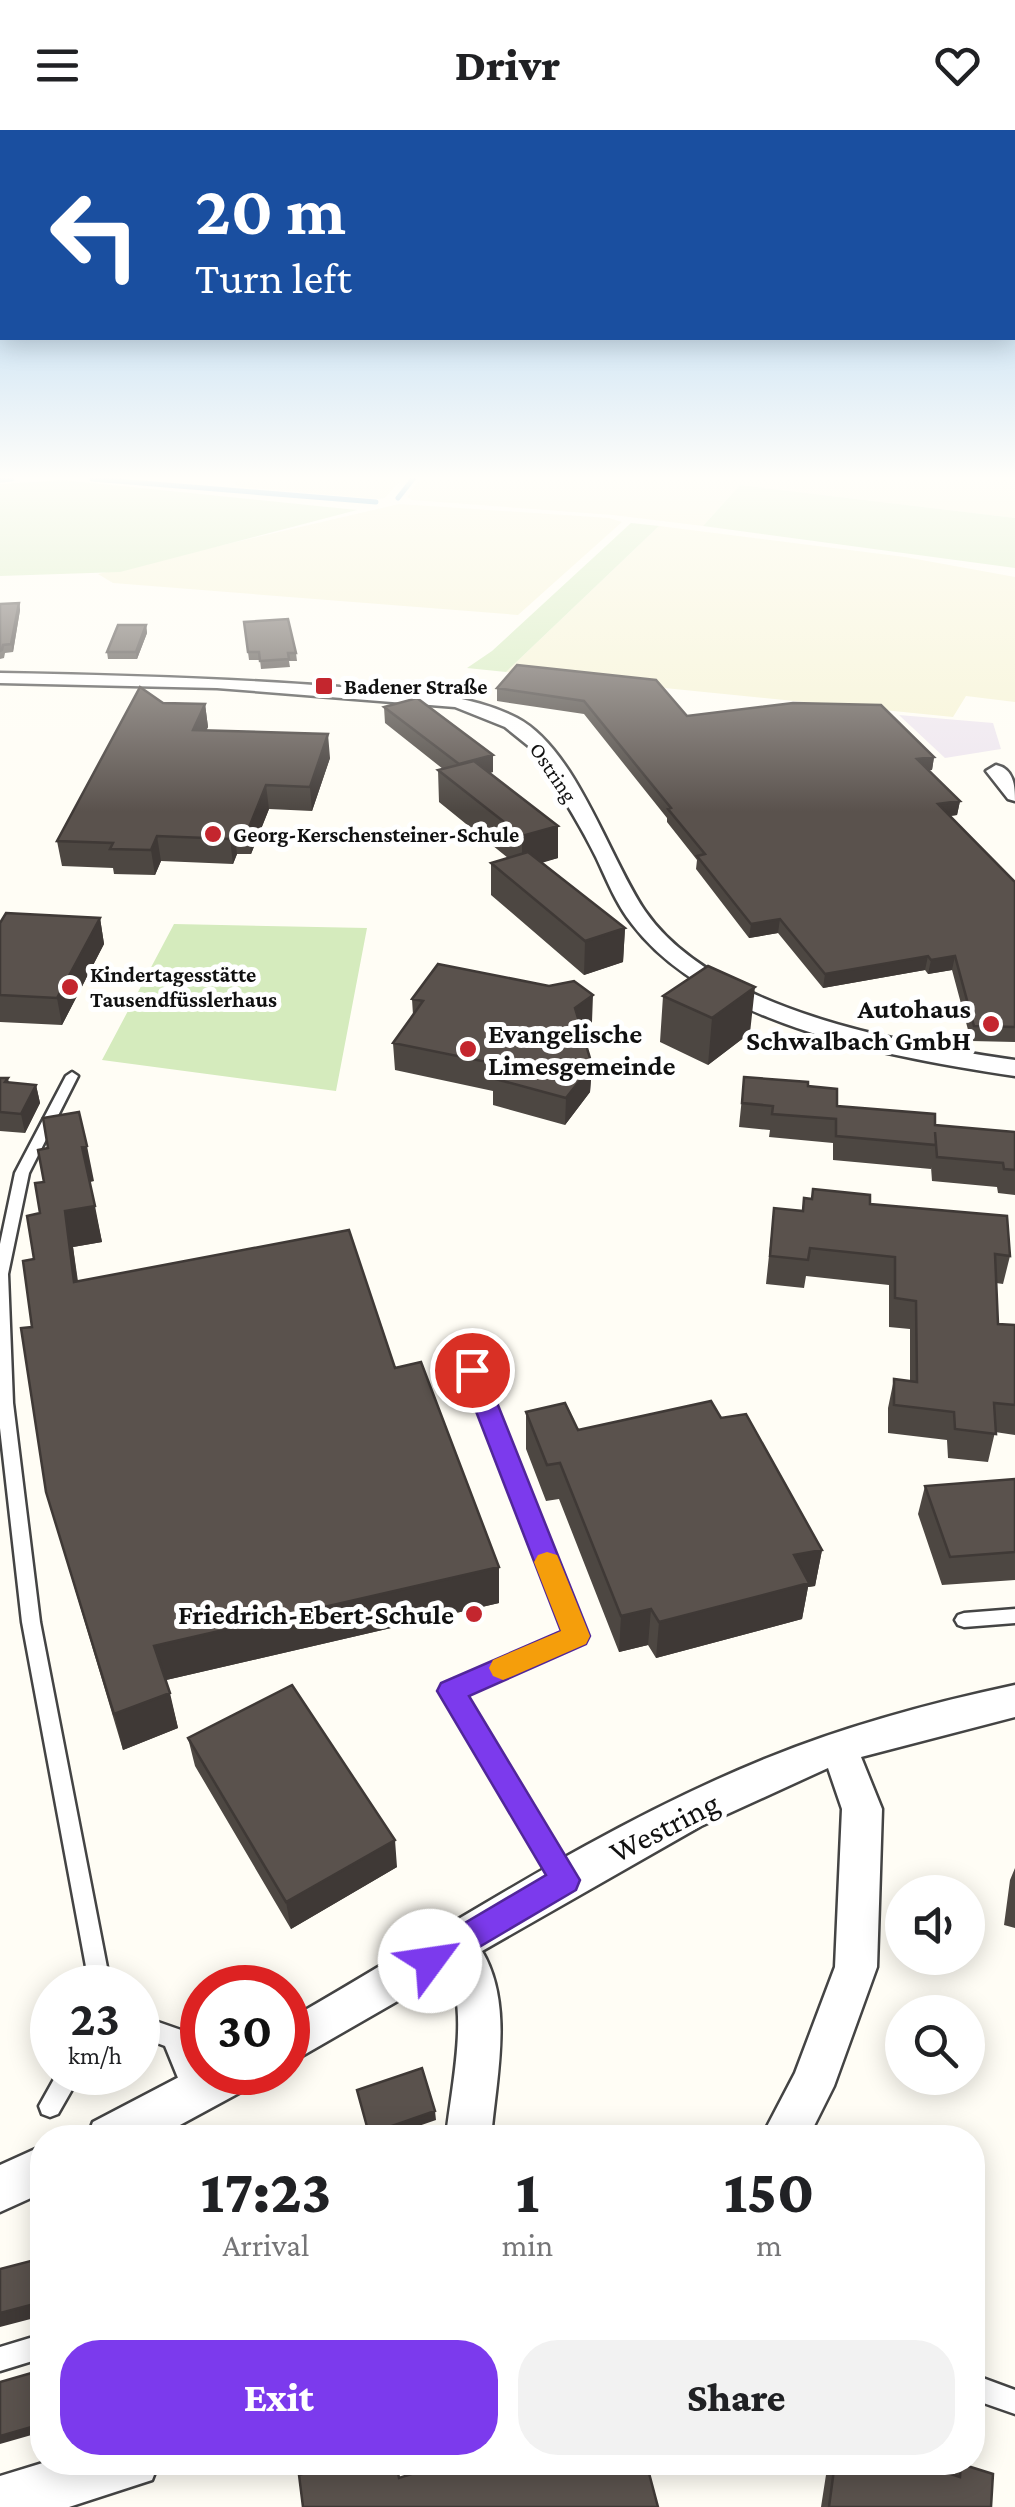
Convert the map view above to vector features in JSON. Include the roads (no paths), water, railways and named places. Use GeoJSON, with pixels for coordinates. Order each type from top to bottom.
{"type":"FeatureCollection","features":[{"type":"Feature","properties":{"kind":"street"},"geometry":{"type":"LineString","coordinates":[[0,691],[12,678]]}},
{"type":"Feature","properties":{"kind":"street","name":"Ostring"},"geometry":{"type":"LineString","coordinates":[[12,678],[217,684],[417,697],[477,708],[524,730],[538,744],[606,857],[628,903],[646,927],[704,976],[749,1000],[856,1037],[1015,1068]]}},
{"type":"Feature","properties":{"kind":"street"},"geometry":{"type":"LineString","coordinates":[[996,771],[1015,795]]}},
{"type":"Feature","properties":{"kind":"street","name":"Westring"},"geometry":{"type":"LineString","coordinates":[[310,2030],[565,1880],[749,1784],[836,1749],[1015,1702]]}},
{"type":"Feature","properties":{"kind":"street"},"geometry":{"type":"LineString","coordinates":[[790,2125],[812,2086],[856,1967],[862,1808],[854,1780],[836,1749]]}},
{"type":"Feature","properties":{"kind":"street"},"geometry":{"type":"LineString","coordinates":[[456,1946],[474,1977],[479,2024],[469,2125]]}},
{"type":"Feature","properties":{"kind":"street"},"geometry":{"type":"LineString","coordinates":[[135,2125],[194,2095]]}},
{"type":"Feature","properties":{"kind":"street"},"geometry":{"type":"LineString","coordinates":[[0,2189],[30,2175]]}},
{"type":"Feature","properties":{"kind":"street"},"geometry":{"type":"LineString","coordinates":[[0,2502],[90,2475]]}},
{"type":"Feature","properties":{"kind":"lane"},"geometry":{"type":"LineString","coordinates":[[72,1076],[22,1173],[1,1274],[4,1403],[30,1622],[97,1965]]}},
{"type":"Feature","properties":{"kind":"lane"},"geometry":{"type":"LineString","coordinates":[[472,1370],[576,1636],[451,1691],[565,1880]]}},
{"type":"Feature","properties":{"kind":"lane"},"geometry":{"type":"LineString","coordinates":[[964,1620],[1015,1616]]}},
{"type":"Feature","properties":{"kind":"lane"},"geometry":{"type":"LineString","coordinates":[[160,2033],[174,2038],[180,2053]]}},
{"type":"Feature","properties":{"kind":"lane"},"geometry":{"type":"LineString","coordinates":[[50,2106],[57,2095]]}},
{"type":"Feature","properties":{"kind":"lane"},"geometry":{"type":"LineString","coordinates":[[0,2359],[30,2350]]}},
{"type":"Feature","properties":{"kind":"lane"},"geometry":{"type":"LineString","coordinates":[[985,2391],[1015,2402]]}},
{"type":"Feature","properties":{"kind":"place","name":"Badener Straße"},"geometry":{"type":"Point","coordinates":[324,686]}},
{"type":"Feature","properties":{"kind":"place","name":"Georg-Kerschensteiner-Schule"},"geometry":{"type":"Point","coordinates":[213,834]}},
{"type":"Feature","properties":{"kind":"place","name":"Kindertagesstätte Tausendfüsslerhaus"},"geometry":{"type":"Point","coordinates":[70,987]}},
{"type":"Feature","properties":{"kind":"place","name":"Autohaus Schwalbach GmbH"},"geometry":{"type":"Point","coordinates":[991,1024]}},
{"type":"Feature","properties":{"kind":"place","name":"Evangelische Limesgemeinde"},"geometry":{"type":"Point","coordinates":[468,1049]}},
{"type":"Feature","properties":{"kind":"place","name":"Friedrich-Ebert-Schule"},"geometry":{"type":"Point","coordinates":[474,1614]}}]}
